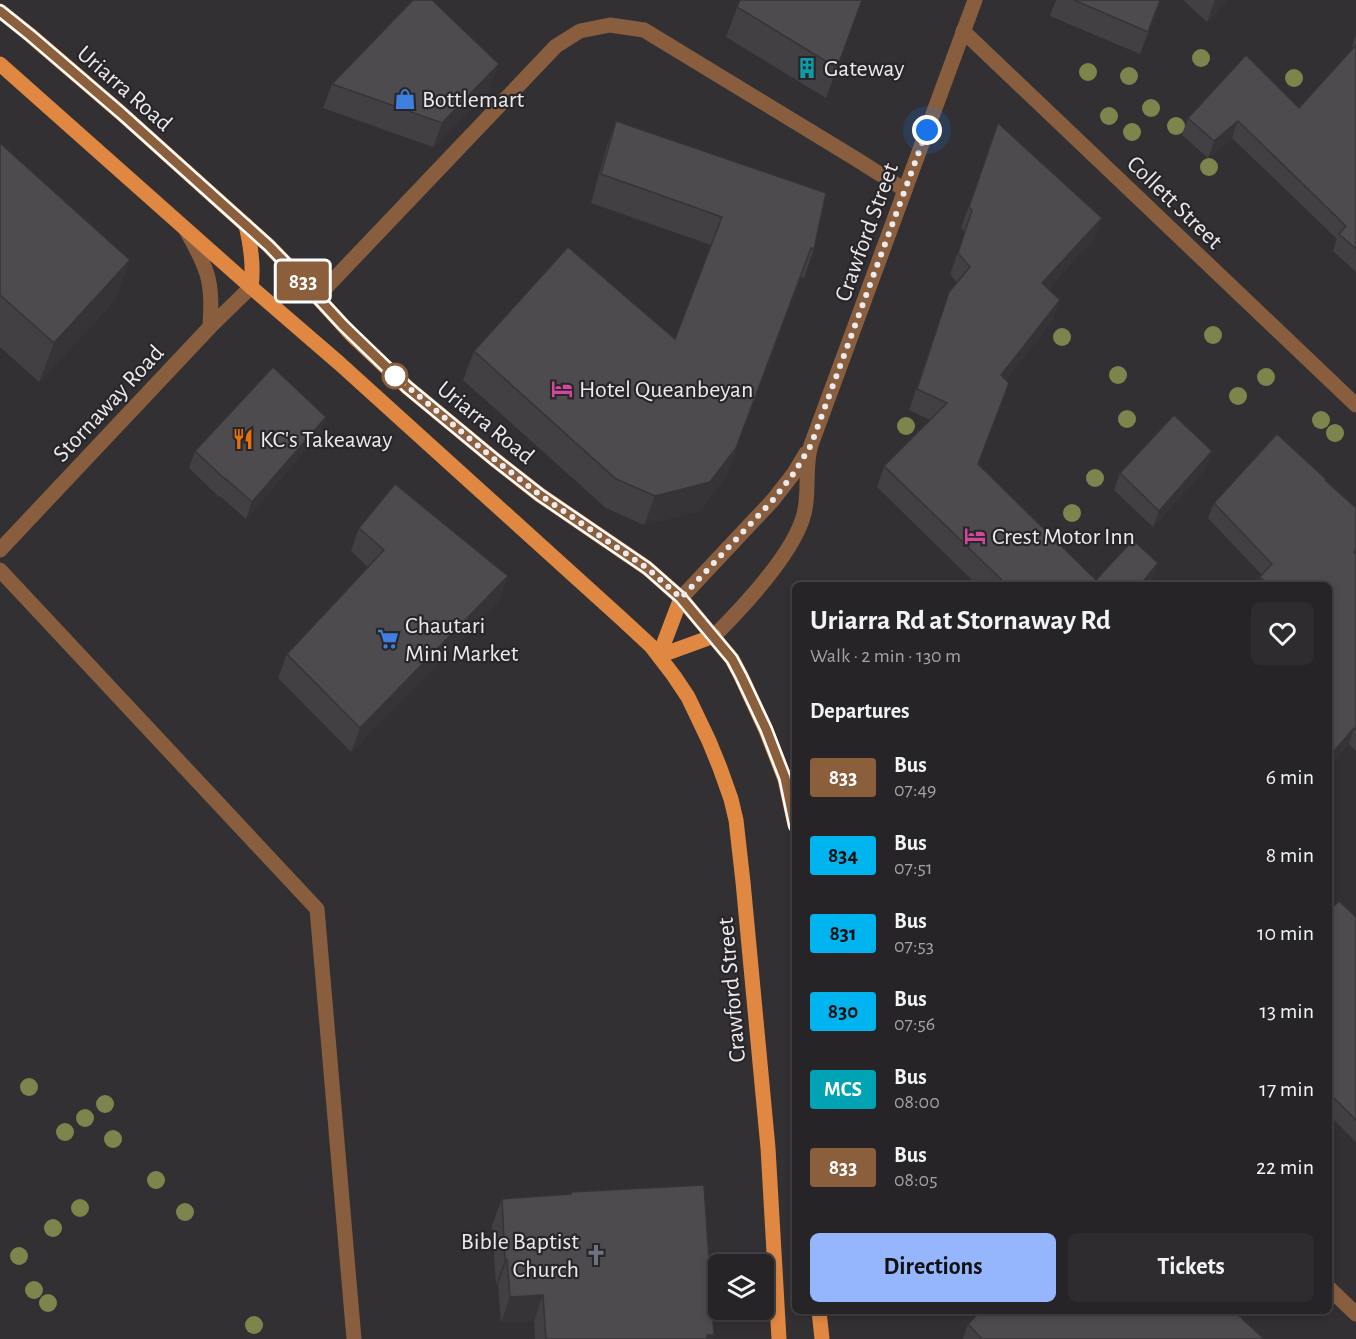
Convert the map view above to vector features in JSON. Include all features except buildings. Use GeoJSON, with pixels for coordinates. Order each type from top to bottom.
{"type":"FeatureCollection","features":[{"type":"Feature","properties":{"kind":"main road","name":"Uriarra Road"},"geometry":{"type":"LineString","coordinates":[[0,11],[121,113],[246,225],[283,260],[351,334],[407,387],[540,495],[647,568],[681,598],[714,636]]}},
{"type":"Feature","properties":{"kind":"main road"},"geometry":{"type":"LineString","coordinates":[[0,64],[506,513],[659,656]]}},
{"type":"Feature","properties":{"kind":"main road"},"geometry":{"type":"LineString","coordinates":[[246,225],[252,256],[251,287]]}},
{"type":"Feature","properties":{"kind":"main road","name":"Crawford Street"},"geometry":{"type":"LineString","coordinates":[[659,656],[681,598]]}},
{"type":"Feature","properties":{"kind":"main road"},"geometry":{"type":"LineString","coordinates":[[714,636],[732,659],[766,729],[785,778],[792,811]]}},
{"type":"Feature","properties":{"kind":"main road","name":"Crawford Street"},"geometry":{"type":"LineString","coordinates":[[659,656],[714,636]]}},
{"type":"Feature","properties":{"kind":"main road","name":"Crawford Street"},"geometry":{"type":"LineString","coordinates":[[659,656],[688,697],[709,741],[731,799],[736,820],[744,882],[768,1148],[779,1339]]}},
{"type":"Feature","properties":{"kind":"main road"},"geometry":{"type":"LineString","coordinates":[[819,1314],[822,1339]]}},
{"type":"Feature","properties":{"kind":"street","name":"Crawford Street"},"geometry":{"type":"LineString","coordinates":[[714,636],[771,572],[800,526],[806,504],[807,461],[811,445],[975,0]]}},
{"type":"Feature","properties":{"kind":"street"},"geometry":{"type":"LineString","coordinates":[[317,297],[556,46],[580,31],[610,26],[644,30],[905,190]]}},
{"type":"Feature","properties":{"kind":"street","name":"Collett Street"},"geometry":{"type":"LineString","coordinates":[[963,31],[1356,405]]}},
{"type":"Feature","properties":{"kind":"street"},"geometry":{"type":"LineString","coordinates":[[185,229],[207,274],[211,295],[210,327]]}},
{"type":"Feature","properties":{"kind":"street","name":"Stornaway Road"},"geometry":{"type":"LineString","coordinates":[[0,550],[210,327],[251,287]]}},
{"type":"Feature","properties":{"kind":"street","name":"Crawford Street"},"geometry":{"type":"LineString","coordinates":[[681,598],[773,500],[794,473],[811,445]]}},
{"type":"Feature","properties":{"kind":"street"},"geometry":{"type":"LineString","coordinates":[[0,570],[317,909],[354,1339]]}},
{"type":"Feature","properties":{"kind":"street"},"geometry":{"type":"LineString","coordinates":[[1332,1291],[1356,1314]]}},
{"type":"Feature","properties":{"kind":"bus line","name":"833"},"geometry":{"type":"LineString","coordinates":[[0,11],[121,113],[269,246],[343,325],[407,387],[540,495],[647,568],[681,598],[732,659],[741,676],[766,729],[785,778],[792,809]]}},
{"type":"Feature","properties":{"kind":"place","name":"Gateway"},"geometry":{"type":"Point","coordinates":[807,68]}},
{"type":"Feature","properties":{"kind":"place","name":"Bottlemart"},"geometry":{"type":"Point","coordinates":[405,99]}},
{"type":"Feature","properties":{"kind":"place","name":"Hotel Queanbeyan"},"geometry":{"type":"Point","coordinates":[562,389]}},
{"type":"Feature","properties":{"kind":"place","name":"KC's Takeaway"},"geometry":{"type":"Point","coordinates":[243,439]}},
{"type":"Feature","properties":{"kind":"place","name":"Crest Motor Inn"},"geometry":{"type":"Point","coordinates":[975,536]}},
{"type":"Feature","properties":{"kind":"place","name":"Chautari Mini Market"},"geometry":{"type":"Point","coordinates":[388,639]}},
{"type":"Feature","properties":{"kind":"place","name":"Bible Baptist Church"},"geometry":{"type":"Point","coordinates":[596,1255]}},
{"type":"Feature","properties":{"kind":"route"},"geometry":{"type":"LineString","coordinates":[[395,376],[540,495],[647,568],[681,598],[773,500],[794,473],[811,445],[927,130]]}}]}
